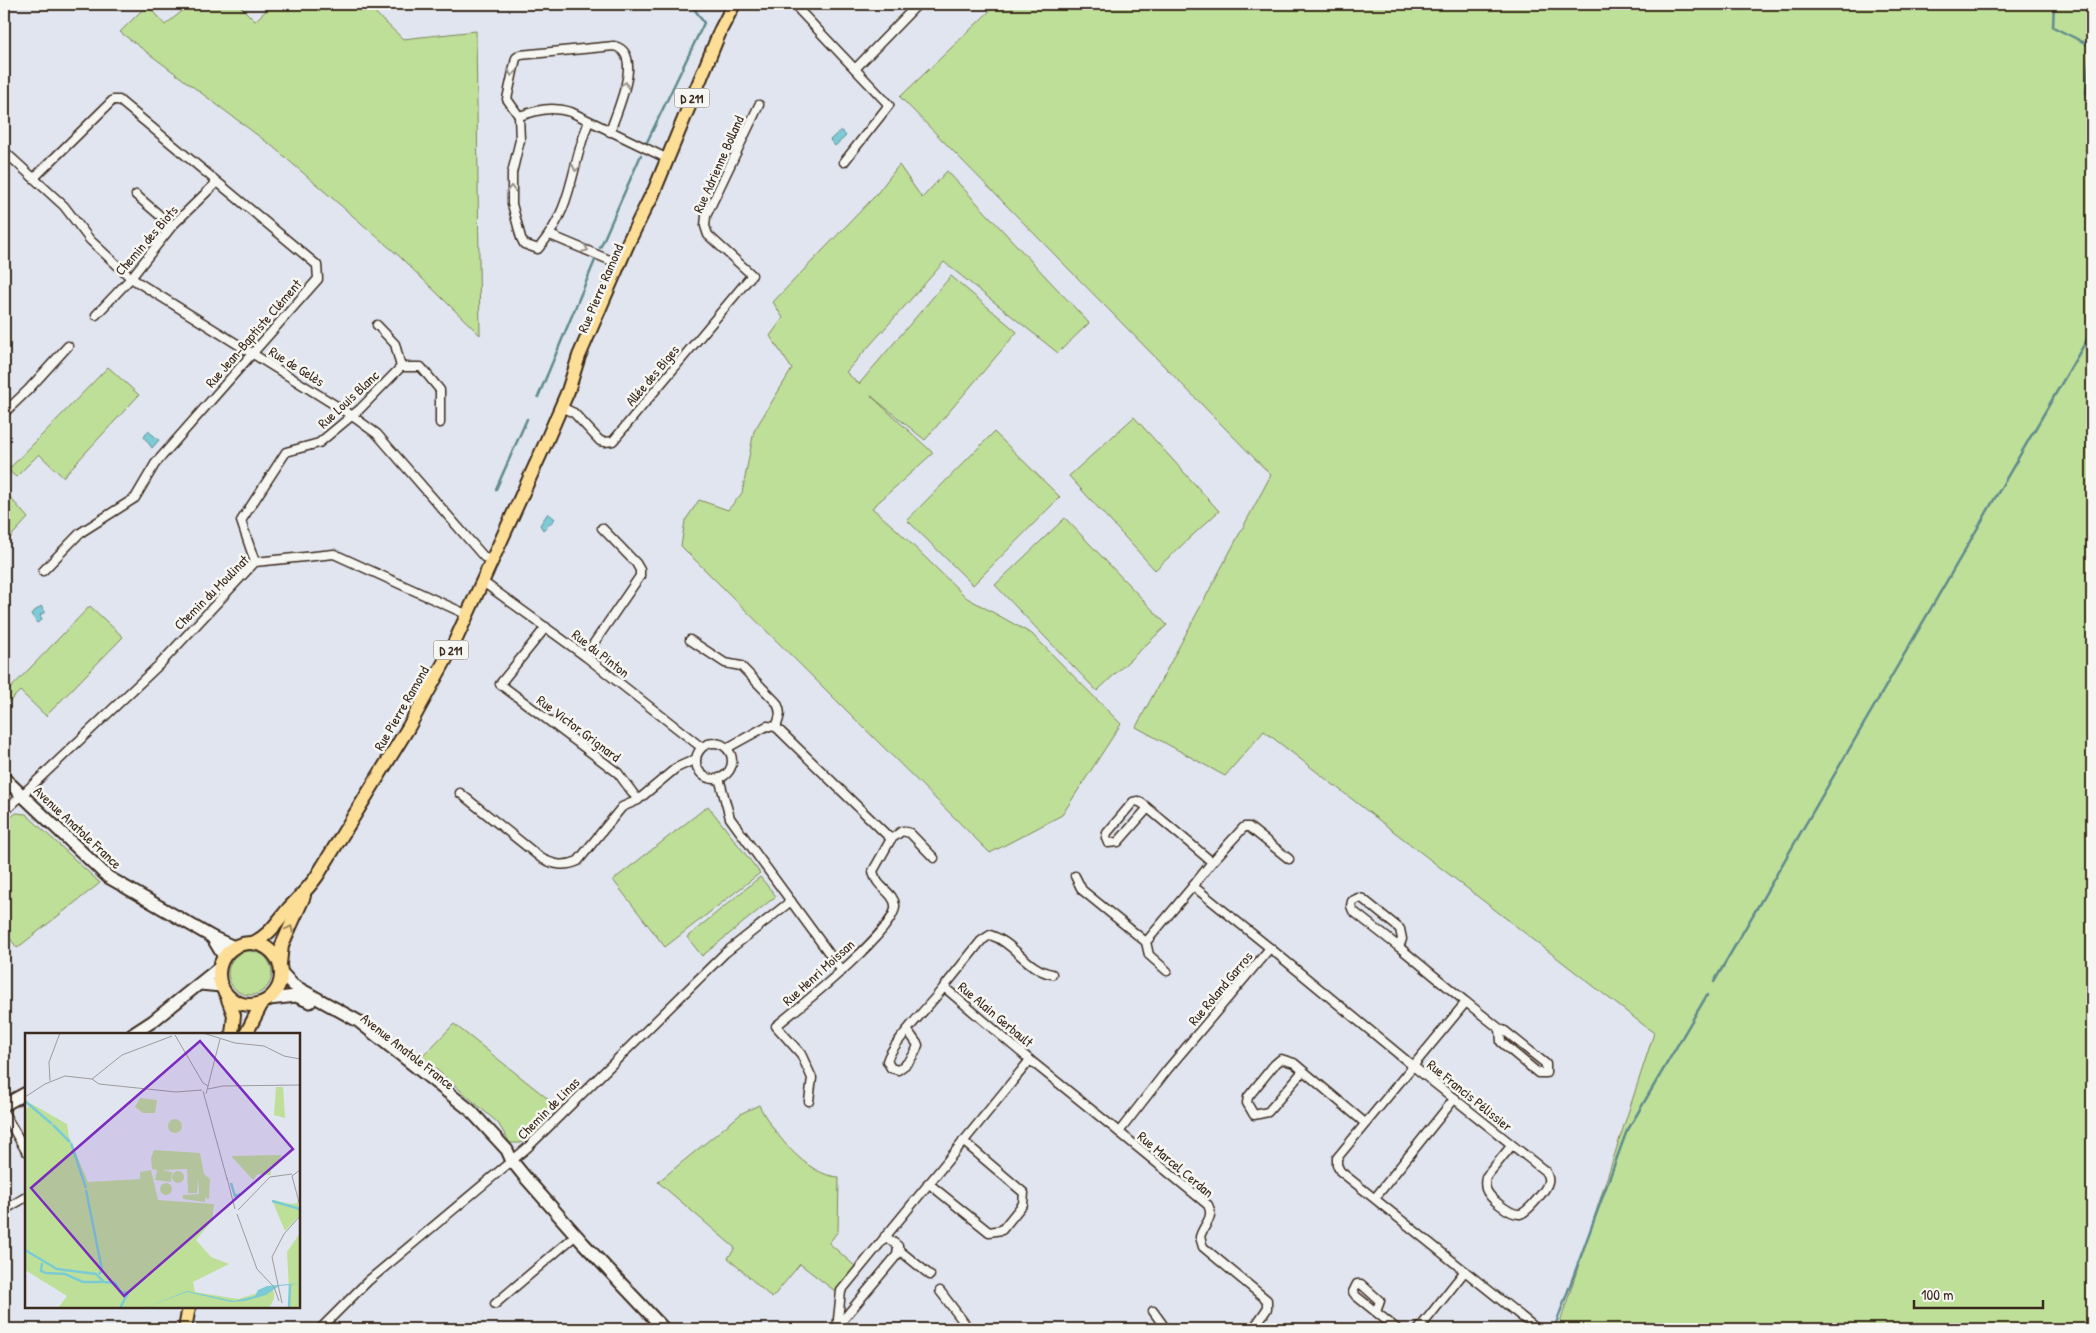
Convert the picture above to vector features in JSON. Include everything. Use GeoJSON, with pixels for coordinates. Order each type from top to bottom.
{"type":"FeatureCollection","features":[{"type":"Feature","properties":{"kind":"main road","name":"Rue Pierre Ramond"},"geometry":{"type":"LineString","coordinates":[[281,968],[282,945],[304,894],[408,728],[468,615],[493,562],[568,391],[586,359],[625,270],[666,158],[721,29],[734,4]]}},
{"type":"Feature","properties":{"kind":"main road","name":"Rue Pierre Ramond"},"geometry":{"type":"LineString","coordinates":[[568,391],[579,356],[652,194]]}},
{"type":"Feature","properties":{"kind":"main road","name":"Rue Pierre Ramond"},"geometry":{"type":"LineString","coordinates":[[253,943],[269,932],[289,908],[304,894]]}},
{"type":"Feature","properties":{"kind":"main road"},"geometry":{"type":"LineString","coordinates":[[232,1033],[234,1014],[219,978],[222,962],[234,947],[253,943],[269,949],[281,968],[280,983],[266,1001],[247,1033]]}},
{"type":"Feature","properties":{"kind":"main road"},"geometry":{"type":"LineString","coordinates":[[223,990],[233,1000],[242,1004],[252,1005],[266,1001]]}},
{"type":"Feature","properties":{"kind":"main road"},"geometry":{"type":"LineString","coordinates":[[179,1329],[182,1308]]}},
{"type":"Feature","properties":{"kind":"main road"},"geometry":{"type":"LineString","coordinates":[[185,1329],[189,1308]]}},
{"type":"Feature","properties":{"kind":"street"},"geometry":{"type":"LineString","coordinates":[[798,4],[800,11],[889,105],[844,162]]}},
{"type":"Feature","properties":{"kind":"street"},"geometry":{"type":"LineString","coordinates":[[854,69],[918,4]]}},
{"type":"Feature","properties":{"kind":"street"},"geometry":{"type":"LineString","coordinates":[[589,121],[583,136],[568,199],[550,235],[538,249],[530,247],[521,238],[510,191],[512,172],[520,140],[519,116],[507,99],[516,58],[520,55],[614,46],[622,50],[627,57],[630,70],[610,132]]}},
{"type":"Feature","properties":{"kind":"street","name":"Rue Jean-Baptiste Clément"},"geometry":{"type":"LineString","coordinates":[[34,178],[113,100],[119,100],[317,265],[318,279],[155,464],[135,498],[80,533],[44,571]]}},
{"type":"Feature","properties":{"kind":"street","name":"Rue Adrienne Bolland"},"geometry":{"type":"LineString","coordinates":[[752,275],[708,235],[705,226],[706,216],[759,105]]}},
{"type":"Feature","properties":{"kind":"street"},"geometry":{"type":"LineString","coordinates":[[519,116],[542,109],[553,108],[571,112],[666,158]]}},
{"type":"Feature","properties":{"kind":"street","name":"Rue de Gelès"},"geometry":{"type":"LineString","coordinates":[[4,151],[64,206],[90,240],[131,278],[351,415],[377,434],[484,557],[493,562]]}},
{"type":"Feature","properties":{"kind":"street","name":"Chemin des Biots"},"geometry":{"type":"LineString","coordinates":[[96,315],[131,278],[172,226],[217,182]]}},
{"type":"Feature","properties":{"kind":"street"},"geometry":{"type":"LineString","coordinates":[[136,195],[172,226]]}},
{"type":"Feature","properties":{"kind":"street"},"geometry":{"type":"LineString","coordinates":[[550,235],[619,264]]}},
{"type":"Feature","properties":{"kind":"street","name":"Allée des Biges"},"geometry":{"type":"LineString","coordinates":[[561,407],[574,413],[600,440],[605,442],[613,441],[752,275]]}},
{"type":"Feature","properties":{"kind":"street"},"geometry":{"type":"LineString","coordinates":[[377,325],[395,344],[401,367],[421,367],[440,390],[440,423]]}},
{"type":"Feature","properties":{"kind":"street"},"geometry":{"type":"LineString","coordinates":[[4,413],[68,346]]}},
{"type":"Feature","properties":{"kind":"street","name":"Rue Louis Blanc"},"geometry":{"type":"LineString","coordinates":[[255,562],[241,521],[286,452],[319,443],[360,409],[401,367]]}},
{"type":"Feature","properties":{"kind":"street"},"geometry":{"type":"LineString","coordinates":[[585,656],[640,576],[640,570],[636,563],[602,528]]}},
{"type":"Feature","properties":{"kind":"street","name":"Chemin du Moulinat"},"geometry":{"type":"LineString","coordinates":[[4,812],[160,664],[255,562],[334,554],[468,615]]}},
{"type":"Feature","properties":{"kind":"street","name":"Rue du Pinton"},"geometry":{"type":"LineString","coordinates":[[483,582],[585,656],[701,747]]}},
{"type":"Feature","properties":{"kind":"street","name":"Rue Victor Grignard"},"geometry":{"type":"LineString","coordinates":[[546,627],[500,684],[618,773],[638,800]]}},
{"type":"Feature","properties":{"kind":"street"},"geometry":{"type":"LineString","coordinates":[[690,640],[725,663],[741,666],[776,702],[780,717],[776,727]]}},
{"type":"Feature","properties":{"kind":"street"},"geometry":{"type":"LineString","coordinates":[[727,748],[768,726],[776,727],[891,839],[902,831],[910,833],[934,858]]}},
{"type":"Feature","properties":{"kind":"street"},"geometry":{"type":"LineString","coordinates":[[712,742],[727,748],[730,754],[731,766],[728,771],[719,778],[704,776],[698,769],[696,759],[701,747],[712,742]]}},
{"type":"Feature","properties":{"kind":"street"},"geometry":{"type":"LineString","coordinates":[[460,793],[541,858],[554,865],[569,864],[578,861],[622,807],[638,800],[676,768],[696,759]]}},
{"type":"Feature","properties":{"kind":"street","name":"Avenue Anatole France"},"geometry":{"type":"LineString","coordinates":[[4,778],[108,877],[212,937],[234,947]]}},
{"type":"Feature","properties":{"kind":"street"},"geometry":{"type":"LineString","coordinates":[[719,778],[730,818],[842,971]]}},
{"type":"Feature","properties":{"kind":"street"},"geometry":{"type":"LineString","coordinates":[[1147,808],[1118,842],[1108,843],[1107,833],[1133,802],[1138,802],[1147,808],[1212,862]]}},
{"type":"Feature","properties":{"kind":"street"},"geometry":{"type":"LineString","coordinates":[[1146,942],[1244,826],[1249,827],[1288,860]]}},
{"type":"Feature","properties":{"kind":"street","name":"Rue Henri Moissan"},"geometry":{"type":"LineString","coordinates":[[810,1101],[812,1078],[801,1054],[776,1026],[842,971],[891,919],[896,906],[893,898],[875,881],[873,872],[891,839]]}},
{"type":"Feature","properties":{"kind":"street"},"geometry":{"type":"LineString","coordinates":[[1075,876],[1082,890],[1146,942],[1149,955],[1167,971]]}},
{"type":"Feature","properties":{"kind":"street"},"geometry":{"type":"LineString","coordinates":[[1193,886],[1270,948]]}},
{"type":"Feature","properties":{"kind":"street"},"geometry":{"type":"LineString","coordinates":[[1399,947],[1402,939],[1400,929],[1363,899],[1358,898],[1352,901],[1351,906],[1354,911],[1500,1030],[1505,1031],[1546,1064],[1546,1073],[1538,1073],[1500,1042],[1500,1030]]}},
{"type":"Feature","properties":{"kind":"street","name":"Chemin de Linas"},"geometry":{"type":"LineString","coordinates":[[320,1329],[368,1281],[512,1161],[724,953],[791,901]]}},
{"type":"Feature","properties":{"kind":"street","name":"Rue Alain Gerbault"},"geometry":{"type":"LineString","coordinates":[[908,1031],[918,1045],[916,1052],[904,1067],[898,1070],[891,1068],[887,1061],[889,1054],[981,941],[990,935],[1000,938],[1040,972],[1052,974]]}},
{"type":"Feature","properties":{"kind":"street","name":"Avenue Anatole France"},"geometry":{"type":"LineString","coordinates":[[212,937],[222,962]]}},
{"type":"Feature","properties":{"kind":"street","name":"Rue Roland Garros"},"geometry":{"type":"LineString","coordinates":[[1119,1132],[1167,1070],[1270,948],[1413,1066]]}},
{"type":"Feature","properties":{"kind":"street"},"geometry":{"type":"LineString","coordinates":[[135,1033],[200,984],[222,962]]}},
{"type":"Feature","properties":{"kind":"street","name":"Avenue Anatole France"},"geometry":{"type":"LineString","coordinates":[[281,968],[293,986],[358,1021],[456,1097],[483,1122],[507,1150],[512,1161],[576,1235],[664,1329]]}},
{"type":"Feature","properties":{"kind":"street"},"geometry":{"type":"LineString","coordinates":[[200,984],[223,990]]}},
{"type":"Feature","properties":{"kind":"street","name":"Rue Alain Gerbault"},"geometry":{"type":"LineString","coordinates":[[944,987],[1030,1060]]}},
{"type":"Feature","properties":{"kind":"street","name":"Avenue Anatole France"},"geometry":{"type":"LineString","coordinates":[[266,1001],[289,996],[304,999],[353,1026],[451,1103],[478,1127],[501,1155],[512,1161]]}},
{"type":"Feature","properties":{"kind":"street"},"geometry":{"type":"LineString","coordinates":[[1466,1002],[1337,1158],[1337,1165],[1340,1171],[1537,1329]]}},
{"type":"Feature","properties":{"kind":"street"},"geometry":{"type":"LineString","coordinates":[[837,1328],[841,1291],[1030,1060],[1119,1132]]}},
{"type":"Feature","properties":{"kind":"street"},"geometry":{"type":"LineString","coordinates":[[1303,1072],[1268,1112],[1254,1114],[1249,1109],[1248,1097],[1278,1061],[1294,1063],[1365,1123]]}},
{"type":"Feature","properties":{"kind":"street","name":"Rue Francis Pélissier"},"geometry":{"type":"LineString","coordinates":[[1413,1066],[1455,1098],[1512,1144],[1545,1171],[1548,1182],[1546,1187],[1527,1211],[1521,1214],[1510,1211],[1490,1196],[1485,1183],[1486,1177],[1512,1144]]}},
{"type":"Feature","properties":{"kind":"street"},"geometry":{"type":"LineString","coordinates":[[4,1105],[25,1093]]}},
{"type":"Feature","properties":{"kind":"street"},"geometry":{"type":"LineString","coordinates":[[1374,1198],[1455,1098]]}},
{"type":"Feature","properties":{"kind":"street"},"geometry":{"type":"LineString","coordinates":[[4,1113],[25,1149]]}},
{"type":"Feature","properties":{"kind":"street","name":"Rue Marcel Cerdan"},"geometry":{"type":"LineString","coordinates":[[1119,1132],[1208,1206],[1211,1215],[1200,1237],[1202,1247],[1267,1300],[1267,1309],[1253,1329]]}},
{"type":"Feature","properties":{"kind":"street"},"geometry":{"type":"LineString","coordinates":[[928,1183],[989,1232],[994,1233],[1002,1230],[1023,1204],[1024,1193],[963,1141]]}},
{"type":"Feature","properties":{"kind":"street"},"geometry":{"type":"LineString","coordinates":[[4,1210],[25,1198]]}},
{"type":"Feature","properties":{"kind":"street"},"geometry":{"type":"LineString","coordinates":[[495,1304],[576,1235]]}},
{"type":"Feature","properties":{"kind":"street"},"geometry":{"type":"LineString","coordinates":[[885,1236],[930,1275]]}},
{"type":"Feature","properties":{"kind":"street"},"geometry":{"type":"LineString","coordinates":[[837,1328],[897,1255],[899,1250]]}},
{"type":"Feature","properties":{"kind":"street"},"geometry":{"type":"LineString","coordinates":[[1419,1329],[1465,1271]]}},
{"type":"Feature","properties":{"kind":"street"},"geometry":{"type":"LineString","coordinates":[[940,1290],[968,1329]]}},
{"type":"Feature","properties":{"kind":"street"},"geometry":{"type":"LineString","coordinates":[[1153,1311],[1166,1329]]}},
{"type":"Feature","properties":{"kind":"street"},"geometry":{"type":"LineString","coordinates":[[1376,1312],[1397,1329]]}},
{"type":"Feature","properties":{"kind":"green space"},"geometry":{"type":"Polygon","coordinates":[[[191,4],[238,4],[255,21],[273,4],[366,4],[403,39],[476,31],[480,335],[398,255],[272,146],[120,32],[147,5],[165,25],[191,4]]]}},
{"type":"Feature","properties":{"kind":"green space"},"geometry":{"type":"Polygon","coordinates":[[[997,4],[2092,4],[2092,1329],[1558,1329],[1654,1033],[1264,731],[1225,776],[1136,727],[1271,475],[900,97],[997,4]]]}},
{"type":"Feature","properties":{"kind":"green space"},"geometry":{"type":"Polygon","coordinates":[[[899,165],[922,198],[947,171],[1089,323],[1058,353],[944,262],[846,372],[859,384],[951,276],[1017,332],[925,440],[870,395],[933,453],[872,508],[967,598],[1032,634],[1121,724],[1062,815],[990,853],[681,546],[685,521],[699,500],[728,510],[742,493],[754,431],[792,369],[770,336],[783,318],[773,302],[875,196],[899,165]]]}},
{"type":"Feature","properties":{"kind":"green space"},"geometry":{"type":"Polygon","coordinates":[[[108,367],[139,395],[63,477],[39,454],[16,477],[8,470],[108,367]]]}},
{"type":"Feature","properties":{"kind":"green space"},"geometry":{"type":"Polygon","coordinates":[[[1134,417],[1219,511],[1155,570],[1069,476],[1134,417]]]}},
{"type":"Feature","properties":{"kind":"green space"},"geometry":{"type":"Polygon","coordinates":[[[994,432],[1060,497],[973,585],[907,520],[994,432]]]}},
{"type":"Feature","properties":{"kind":"green space"},"geometry":{"type":"Polygon","coordinates":[[[8,495],[28,518],[4,544],[4,500],[8,495]]]}},
{"type":"Feature","properties":{"kind":"green space"},"geometry":{"type":"Polygon","coordinates":[[[1065,518],[1167,625],[1097,691],[995,585],[1065,518]]]}},
{"type":"Feature","properties":{"kind":"green space"},"geometry":{"type":"Polygon","coordinates":[[[90,606],[123,637],[46,716],[20,691],[4,707],[4,695],[90,606]]]}},
{"type":"Feature","properties":{"kind":"green space"},"geometry":{"type":"Polygon","coordinates":[[[708,806],[760,873],[665,947],[613,880],[708,806]]]}},
{"type":"Feature","properties":{"kind":"green space"},"geometry":{"type":"Polygon","coordinates":[[[16,813],[26,814],[100,883],[17,948],[4,930],[4,823],[16,813]]]}},
{"type":"Feature","properties":{"kind":"green space"},"geometry":{"type":"Polygon","coordinates":[[[760,877],[776,896],[702,956],[687,937],[760,877]]]}},
{"type":"Feature","properties":{"kind":"green space"},"geometry":{"type":"Polygon","coordinates":[[[246,951],[254,951],[266,957],[272,973],[266,989],[254,995],[246,995],[234,989],[228,977],[228,969],[234,957],[246,951]]]}},
{"type":"Feature","properties":{"kind":"green space"},"geometry":{"type":"Polygon","coordinates":[[[454,1024],[557,1106],[521,1143],[510,1143],[498,1123],[422,1057],[454,1024]]]}},
{"type":"Feature","properties":{"kind":"green space"},"geometry":{"type":"Polygon","coordinates":[[[759,1105],[781,1139],[803,1161],[827,1175],[839,1177],[838,1231],[829,1243],[856,1267],[835,1291],[800,1264],[772,1298],[728,1258],[735,1248],[658,1182],[742,1113],[759,1105]]]}},
{"type":"Feature","properties":{"kind":"water"},"geometry":{"type":"Polygon","coordinates":[[[841,130],[846,136],[835,146],[830,140],[841,130]]]}},
{"type":"Feature","properties":{"kind":"water"},"geometry":{"type":"Polygon","coordinates":[[[148,431],[159,440],[152,448],[144,437],[148,431]]]}},
{"type":"Feature","properties":{"kind":"water"},"geometry":{"type":"Polygon","coordinates":[[[548,513],[555,519],[543,530],[540,525],[548,513]]]}},
{"type":"Feature","properties":{"kind":"water"},"geometry":{"type":"Polygon","coordinates":[[[41,606],[45,612],[40,615],[42,620],[37,623],[31,614],[41,606]]]}},
{"type":"Feature","properties":{"kind":"waterway"},"geometry":{"type":"LineString","coordinates":[[648,5],[664,4]]}},
{"type":"Feature","properties":{"kind":"waterway"},"geometry":{"type":"LineString","coordinates":[[647,142],[704,23],[691,4]]}},
{"type":"Feature","properties":{"kind":"waterway"},"geometry":{"type":"LineString","coordinates":[[2054,4],[2053,27],[2091,46],[2086,93],[2092,99]]}},
{"type":"Feature","properties":{"kind":"waterway"},"geometry":{"type":"LineString","coordinates":[[2092,135],[2086,150],[2092,159]]}},
{"type":"Feature","properties":{"kind":"waterway"},"geometry":{"type":"LineString","coordinates":[[600,248],[641,155]]}},
{"type":"Feature","properties":{"kind":"waterway"},"geometry":{"type":"LineString","coordinates":[[538,397],[596,258]]}},
{"type":"Feature","properties":{"kind":"waterway"},"geometry":{"type":"LineString","coordinates":[[1714,982],[2092,331]]}},
{"type":"Feature","properties":{"kind":"waterway"},"geometry":{"type":"LineString","coordinates":[[496,489],[527,419]]}},
{"type":"Feature","properties":{"kind":"waterway"},"geometry":{"type":"LineString","coordinates":[[1554,1329],[1626,1133],[1707,995]]}}]}
